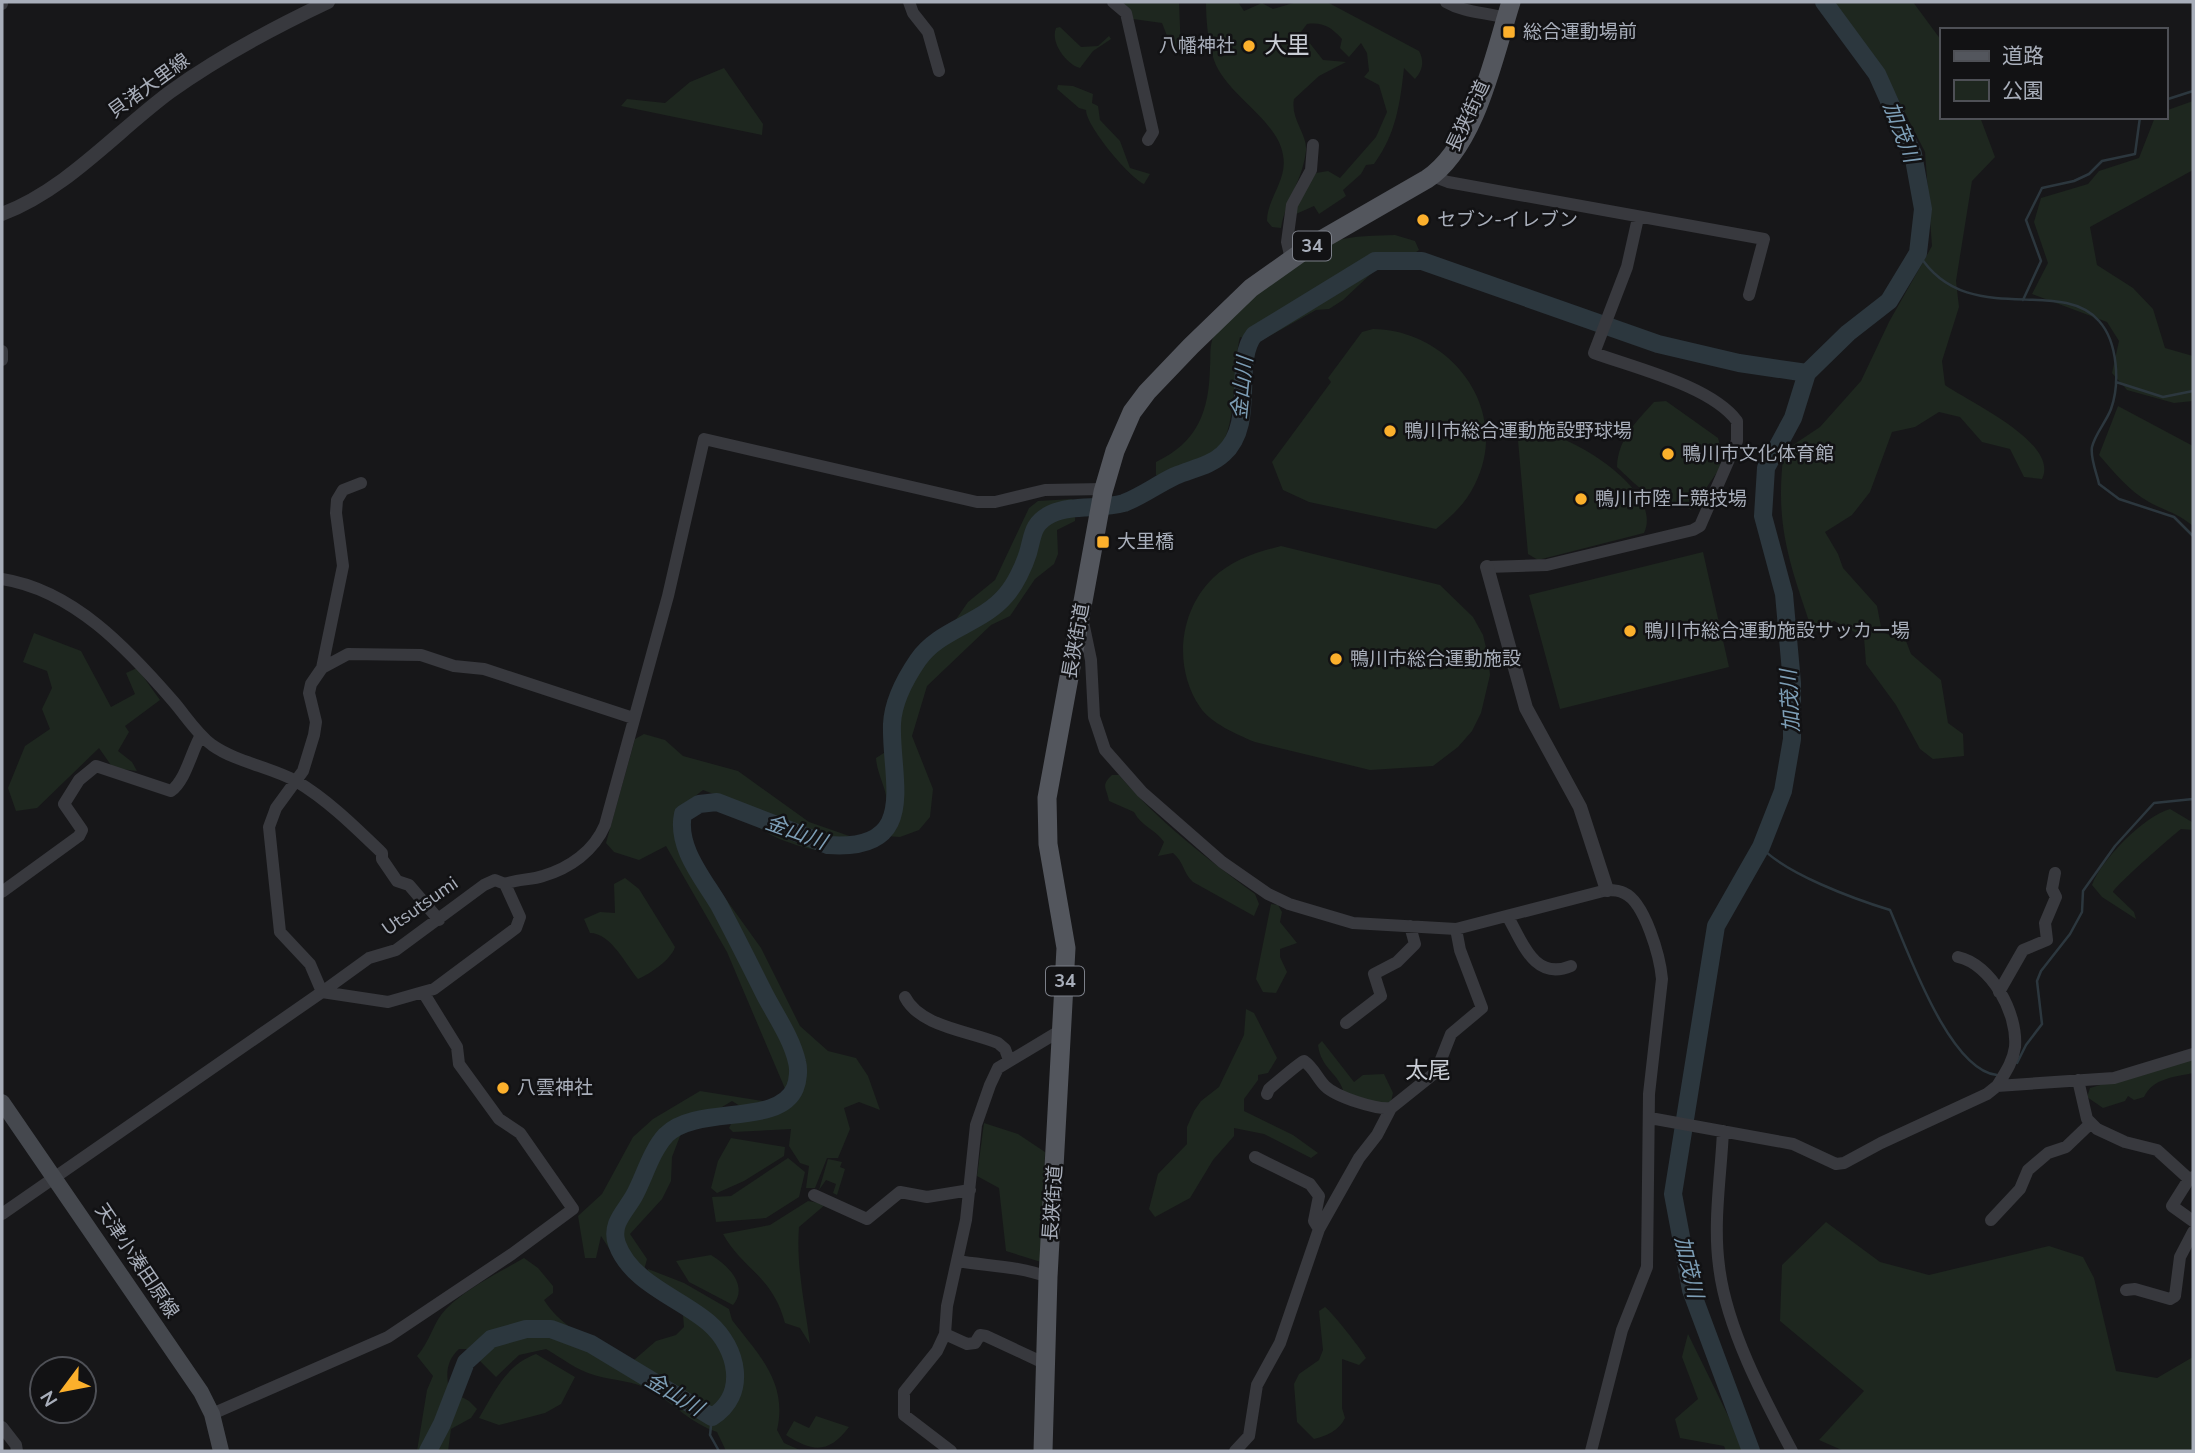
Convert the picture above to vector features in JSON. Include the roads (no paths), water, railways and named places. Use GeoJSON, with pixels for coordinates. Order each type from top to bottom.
{"type":"FeatureCollection","features":[{"type":"Feature","properties":{"kind":"main road","name":"長狭街道"},"geometry":{"type":"LineString","coordinates":[[1043,1451],[1048,1277],[1066,938],[1049,853],[1046,815],[1049,782],[1098,518],[1124,428],[1141,399],[1241,297],[1291,259],[1432,176],[1461,139],[1480,97],[1508,10]]}},
{"type":"Feature","properties":{"kind":"main road","name":"天津小湊田原線"},"geometry":{"type":"LineString","coordinates":[[2,1102],[201,1392],[212,1414],[221,1451]]}},
{"type":"Feature","properties":{"kind":"street","name":"貝渚大里線"},"geometry":{"type":"LineString","coordinates":[[2,214],[42,194],[160,100],[226,55],[328,2]]}},
{"type":"Feature","properties":{"kind":"street"},"geometry":{"type":"LineString","coordinates":[[909,2],[913,13],[928,32],[939,72]]}},
{"type":"Feature","properties":{"kind":"street"},"geometry":{"type":"LineString","coordinates":[[1113,2],[1126,13],[1132,36],[1153,132],[1148,140]]}},
{"type":"Feature","properties":{"kind":"street"},"geometry":{"type":"LineString","coordinates":[[1446,2],[1467,13],[1508,10]]}},
{"type":"Feature","properties":{"kind":"street"},"geometry":{"type":"LineString","coordinates":[[1291,259],[1287,242],[1292,205],[1311,170],[1313,145]]}},
{"type":"Feature","properties":{"kind":"street"},"geometry":{"type":"LineString","coordinates":[[1432,176],[1448,182],[1764,239],[1749,295]]}},
{"type":"Feature","properties":{"kind":"street"},"geometry":{"type":"LineString","coordinates":[[1607,890],[1580,807],[1525,708],[1487,567],[1547,565],[1700,526],[1737,441],[1737,421],[1719,404],[1692,390],[1594,353],[1627,267],[1638,218]]}},
{"type":"Feature","properties":{"kind":"street"},"geometry":{"type":"LineString","coordinates":[[2,351],[2,360]]}},
{"type":"Feature","properties":{"kind":"street","name":"Utsutsumi"},"geometry":{"type":"LineString","coordinates":[[2,1214],[369,958],[397,950],[484,885],[495,880],[505,884],[544,876],[583,856],[597,843],[668,596],[704,439],[977,502],[995,502],[1045,491],[1104,490]]}},
{"type":"Feature","properties":{"kind":"street"},"geometry":{"type":"LineString","coordinates":[[361,483],[343,490],[337,500],[336,513],[343,566],[322,668],[311,684],[309,693],[316,722],[314,735],[303,771],[276,808],[269,827],[277,921],[287,941],[310,964],[322,992],[388,1002],[434,989],[516,928],[520,917],[505,884]]}},
{"type":"Feature","properties":{"kind":"street"},"geometry":{"type":"LineString","coordinates":[[2,579],[53,597],[88,617],[125,648],[201,735],[214,746],[296,782],[352,825],[382,853],[382,859],[397,881],[409,885],[439,920]]}},
{"type":"Feature","properties":{"kind":"street"},"geometry":{"type":"LineString","coordinates":[[1080,615],[1091,660],[1094,718],[1100,739],[1112,760],[1142,792],[1222,862],[1268,894],[1289,904],[1353,923],[1456,929],[1607,890],[1623,892],[1634,900],[1660,960],[1661,1001],[1649,1094],[1647,1267],[1622,1330],[1591,1451]]}},
{"type":"Feature","properties":{"kind":"street"},"geometry":{"type":"LineString","coordinates":[[322,668],[348,653],[421,655],[454,666],[484,669],[633,718]]}},
{"type":"Feature","properties":{"kind":"street"},"geometry":{"type":"LineString","coordinates":[[2,892],[79,836],[82,830],[64,804],[79,780],[96,766],[171,791],[178,786],[191,752],[201,735]]}},
{"type":"Feature","properties":{"kind":"street"},"geometry":{"type":"LineString","coordinates":[[1999,992],[2023,950],[2047,940],[2045,923],[2056,897],[2052,889],[2054,873]]}},
{"type":"Feature","properties":{"kind":"street"},"geometry":{"type":"LineString","coordinates":[[1508,917],[1536,962],[1545,970],[1553,972],[1572,966]]}},
{"type":"Feature","properties":{"kind":"street"},"geometry":{"type":"LineString","coordinates":[[1346,1023],[1381,996],[1374,974],[1398,962],[1415,944],[1410,926]]}},
{"type":"Feature","properties":{"kind":"street"},"geometry":{"type":"LineString","coordinates":[[1235,1451],[1249,1436],[1257,1385],[1280,1343],[1319,1229],[1359,1158],[1377,1136],[1391,1108],[1436,1072],[1451,1034],[1482,1008],[1460,950],[1456,929]]}},
{"type":"Feature","properties":{"kind":"street"},"geometry":{"type":"LineString","coordinates":[[1650,1118],[1793,1144],[1836,1164],[1844,1163],[1987,1094],[1997,1086],[2010,1065],[2015,1042],[1999,992],[1984,968],[1971,960],[1958,957]]}},
{"type":"Feature","properties":{"kind":"street"},"geometry":{"type":"LineString","coordinates":[[212,1414],[388,1337],[573,1209],[520,1133],[499,1119],[459,1064],[457,1047],[423,992]]}},
{"type":"Feature","properties":{"kind":"street"},"geometry":{"type":"LineString","coordinates":[[905,997],[914,1009],[939,1024],[998,1043],[1005,1049],[1009,1060]]}},
{"type":"Feature","properties":{"kind":"street"},"geometry":{"type":"LineString","coordinates":[[951,1451],[904,1415],[904,1392],[937,1351],[945,1334],[970,1190],[976,1125],[998,1068],[1063,1029]]}},
{"type":"Feature","properties":{"kind":"street"},"geometry":{"type":"LineString","coordinates":[[1997,1086],[2114,1078],[2193,1054]]}},
{"type":"Feature","properties":{"kind":"street"},"geometry":{"type":"LineString","coordinates":[[1267,1094],[1269,1089],[1283,1081],[1299,1062],[1304,1061],[1319,1075],[1324,1085],[1344,1098],[1382,1110],[1391,1108]]}},
{"type":"Feature","properties":{"kind":"street"},"geometry":{"type":"LineString","coordinates":[[2078,1080],[2087,1119],[2097,1129],[2125,1142],[2157,1150],[2191,1178],[2172,1206],[2193,1221]]}},
{"type":"Feature","properties":{"kind":"street"},"geometry":{"type":"LineString","coordinates":[[1991,1220],[2020,1189],[2028,1170],[2048,1153],[2066,1147],[2091,1123]]}},
{"type":"Feature","properties":{"kind":"street"},"geometry":{"type":"LineString","coordinates":[[1723,1131],[1717,1237],[1723,1294],[1752,1369],[1792,1451]]}},
{"type":"Feature","properties":{"kind":"street"},"geometry":{"type":"LineString","coordinates":[[1255,1157],[1310,1184],[1319,1196],[1314,1221],[1319,1229]]}},
{"type":"Feature","properties":{"kind":"street"},"geometry":{"type":"LineString","coordinates":[[814,1195],[867,1219],[900,1192],[927,1197],[970,1190]]}},
{"type":"Feature","properties":{"kind":"street"},"geometry":{"type":"LineString","coordinates":[[2126,1290],[2136,1289],[2170,1299],[2175,1296],[2180,1257],[2193,1232]]}},
{"type":"Feature","properties":{"kind":"street"},"geometry":{"type":"LineString","coordinates":[[957,1261],[983,1266],[1024,1268],[1048,1277]]}},
{"type":"Feature","properties":{"kind":"street"},"geometry":{"type":"LineString","coordinates":[[945,1334],[967,1344],[975,1343],[980,1335],[986,1336],[1046,1364]]}},
{"type":"Feature","properties":{"kind":"street"},"geometry":{"type":"LineString","coordinates":[[2,1427],[16,1445],[17,1451]]}},
{"type":"Feature","properties":{"kind":"waterway","name":"加茂川"},"geometry":{"type":"LineString","coordinates":[[1751,1451],[1691,1290],[1673,1194],[1716,926],[1761,847],[1783,791],[1792,739],[1792,683],[1784,594],[1763,516],[1766,468],[1793,418],[1807,373],[1848,333],[1889,301],[1918,253],[1923,209],[1913,154],[1877,74],[1824,2]]}},
{"type":"Feature","properties":{"kind":"waterway"},"geometry":{"type":"LineString","coordinates":[[2167,99],[2193,91]]}},
{"type":"Feature","properties":{"kind":"waterway"},"geometry":{"type":"LineString","coordinates":[[2023,300],[2041,261],[2026,220],[2042,188],[2074,181],[2089,174],[2102,161],[2135,154],[2140,119]]}},
{"type":"Feature","properties":{"kind":"waterway"},"geometry":{"type":"LineString","coordinates":[[1918,253],[1938,276],[1960,290],[1985,297],[2060,302],[2082,308],[2099,321],[2114,351],[2116,376],[2111,409],[2092,447],[2099,484],[2119,499],[2174,517],[2193,536]]}},
{"type":"Feature","properties":{"kind":"waterway","name":"金山川"},"geometry":{"type":"LineString","coordinates":[[428,1451],[442,1424],[466,1362],[491,1339],[526,1329],[551,1329],[591,1344],[712,1417],[723,1408],[731,1397],[735,1384],[735,1371],[727,1345],[709,1323],[657,1289],[633,1269],[617,1244],[615,1230],[666,1135],[697,1120],[755,1112],[786,1100],[795,1088],[798,1068],[788,1036],[719,905],[692,862],[683,838],[683,814],[699,804],[717,802],[828,845],[857,844],[877,837],[889,825],[894,808],[892,724],[895,707],[904,683],[918,660],[937,641],[985,613],[1006,595],[1022,569],[1034,530],[1045,518],[1068,509],[1124,503],[1175,476],[1212,462],[1223,454],[1239,427],[1245,361],[1254,335],[1375,261],[1422,261],[1658,344],[1739,363],[1807,373]]}},
{"type":"Feature","properties":{"kind":"waterway"},"geometry":{"type":"LineString","coordinates":[[2116,382],[2163,397],[2193,391]]}},
{"type":"Feature","properties":{"kind":"waterway"},"geometry":{"type":"LineString","coordinates":[[2017,1063],[2026,1045],[2042,1024],[2037,981],[2041,971],[2070,934],[2082,912],[2083,891],[2115,846],[2154,803],[2193,799]]}},
{"type":"Feature","properties":{"kind":"waterway"},"geometry":{"type":"LineString","coordinates":[[1761,847],[1803,876],[1890,910],[1919,979],[1947,1031],[1963,1053],[1979,1068],[1997,1075]]}},
{"type":"Feature","properties":{"kind":"waterway"},"geometry":{"type":"LineString","coordinates":[[712,1417],[710,1435],[719,1451]]}},
{"type":"Feature","properties":{"kind":"place","name":"総合運動場前"},"geometry":{"type":"Point","coordinates":[1509,32]}},
{"type":"Feature","properties":{"kind":"place","name":"八幡神社"},"geometry":{"type":"Point","coordinates":[1249,46]}},
{"type":"Feature","properties":{"kind":"place","name":"セブン-イレブン"},"geometry":{"type":"Point","coordinates":[1423,220]}},
{"type":"Feature","properties":{"kind":"place","name":"鴨川市総合運動施設野球場"},"geometry":{"type":"Point","coordinates":[1390,431]}},
{"type":"Feature","properties":{"kind":"place","name":"鴨川市文化体育館"},"geometry":{"type":"Point","coordinates":[1668,454]}},
{"type":"Feature","properties":{"kind":"place","name":"鴨川市陸上競技場"},"geometry":{"type":"Point","coordinates":[1581,499]}},
{"type":"Feature","properties":{"kind":"place","name":"大里橋"},"geometry":{"type":"Point","coordinates":[1103,542]}},
{"type":"Feature","properties":{"kind":"place","name":"鴨川市総合運動施設サッカー場"},"geometry":{"type":"Point","coordinates":[1630,631]}},
{"type":"Feature","properties":{"kind":"place","name":"鴨川市総合運動施設"},"geometry":{"type":"Point","coordinates":[1336,659]}},
{"type":"Feature","properties":{"kind":"place","name":"八雲神社"},"geometry":{"type":"Point","coordinates":[503,1088]}},
{"type":"Feature","properties":{"kind":"district","name":"大里"},"geometry":{"type":"Point","coordinates":[1287,45]}},
{"type":"Feature","properties":{"kind":"district","name":"太尾"},"geometry":{"type":"Point","coordinates":[1428,1070]}}]}
